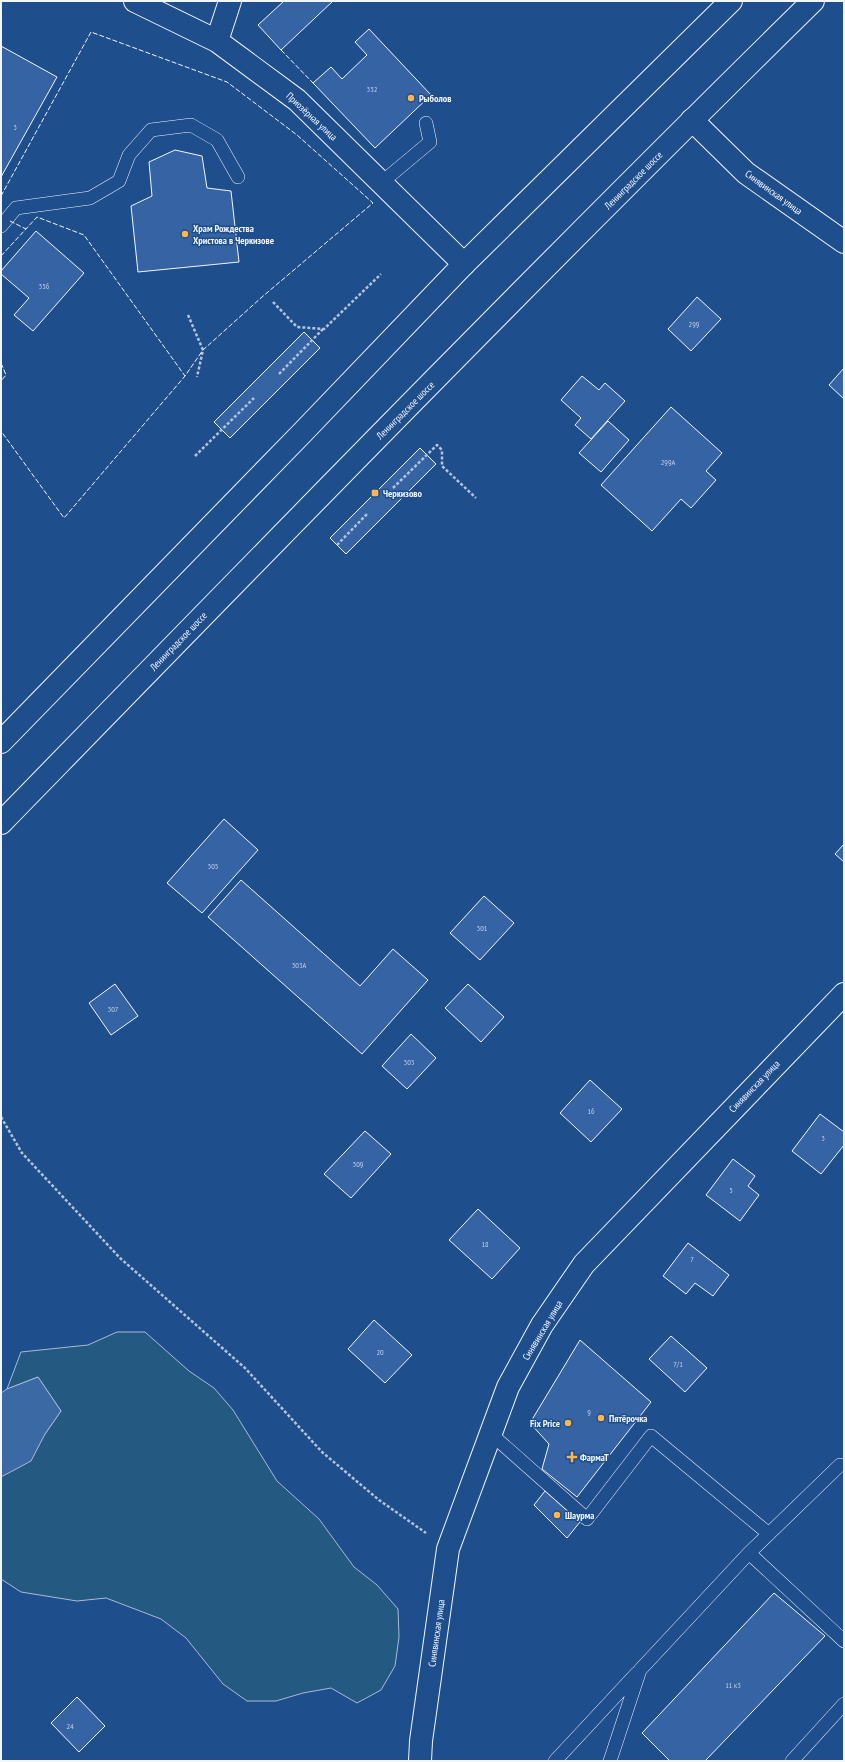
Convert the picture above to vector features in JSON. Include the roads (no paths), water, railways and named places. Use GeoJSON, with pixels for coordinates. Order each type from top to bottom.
{"type":"FeatureCollection","features":[{"type":"Feature","properties":{"kind":"main road","name":"Приозёрная улица"},"geometry":{"type":"LineString","coordinates":[[135,1],[217,41],[297,100],[464,264]]}},
{"type":"Feature","properties":{"kind":"main road"},"geometry":{"type":"LineString","coordinates":[[217,41],[230,1]]}},
{"type":"Feature","properties":{"kind":"main road"},"geometry":{"type":"LineString","coordinates":[[1,742],[302,433],[464,264],[731,1]]}},
{"type":"Feature","properties":{"kind":"main road","name":"Ленинградское шоссе"},"geometry":{"type":"LineString","coordinates":[[1,823],[350,466],[692,120],[813,1]]}},
{"type":"Feature","properties":{"kind":"main road","name":"Синявинская улица"},"geometry":{"type":"LineString","coordinates":[[692,120],[746,173],[844,242]]}},
{"type":"Feature","properties":{"kind":"main road","name":"Синявинская улица"},"geometry":{"type":"LineString","coordinates":[[420,1761],[421,1741],[448,1549],[508,1388],[542,1325],[584,1264],[844,994]]}},
{"type":"Feature","properties":{"kind":"lane"},"geometry":{"type":"LineString","coordinates":[[382,183],[430,142],[426,123]]}},
{"type":"Feature","properties":{"kind":"lane"},"geometry":{"type":"LineString","coordinates":[[1,226],[16,208],[90,198],[119,181],[129,155],[151,130],[191,125],[217,140],[238,176]]}},
{"type":"Feature","properties":{"kind":"lane"},"geometry":{"type":"LineString","coordinates":[[491,1434],[586,1519],[651,1436],[769,1534]]}},
{"type":"Feature","properties":{"kind":"lane"},"geometry":{"type":"LineString","coordinates":[[555,1761],[750,1553],[840,1465]]}},
{"type":"Feature","properties":{"kind":"lane"},"geometry":{"type":"LineString","coordinates":[[750,1553],[844,1641]]}},
{"type":"Feature","properties":{"kind":"lane"},"geometry":{"type":"LineString","coordinates":[[610,1761],[640,1670]]}},
{"type":"Feature","properties":{"kind":"lane"},"geometry":{"type":"LineString","coordinates":[[792,1761],[844,1704]]}},
{"type":"Feature","properties":{"kind":"place","name":"Рыболов"},"geometry":{"type":"Point","coordinates":[411,98]}},
{"type":"Feature","properties":{"kind":"place","name":"Храм Рождества Христова в Черкизове"},"geometry":{"type":"Point","coordinates":[185,234]}},
{"type":"Feature","properties":{"kind":"place","name":"Черкизово"},"geometry":{"type":"Point","coordinates":[375,493]}},
{"type":"Feature","properties":{"kind":"place","name":"Пятёрочка"},"geometry":{"type":"Point","coordinates":[601,1418]}},
{"type":"Feature","properties":{"kind":"place","name":"Fix Price"},"geometry":{"type":"Point","coordinates":[568,1423]}},
{"type":"Feature","properties":{"kind":"place","name":"ФармаТ"},"geometry":{"type":"Point","coordinates":[572,1457]}},
{"type":"Feature","properties":{"kind":"place","name":"Шаурма"},"geometry":{"type":"Point","coordinates":[557,1515]}}]}
